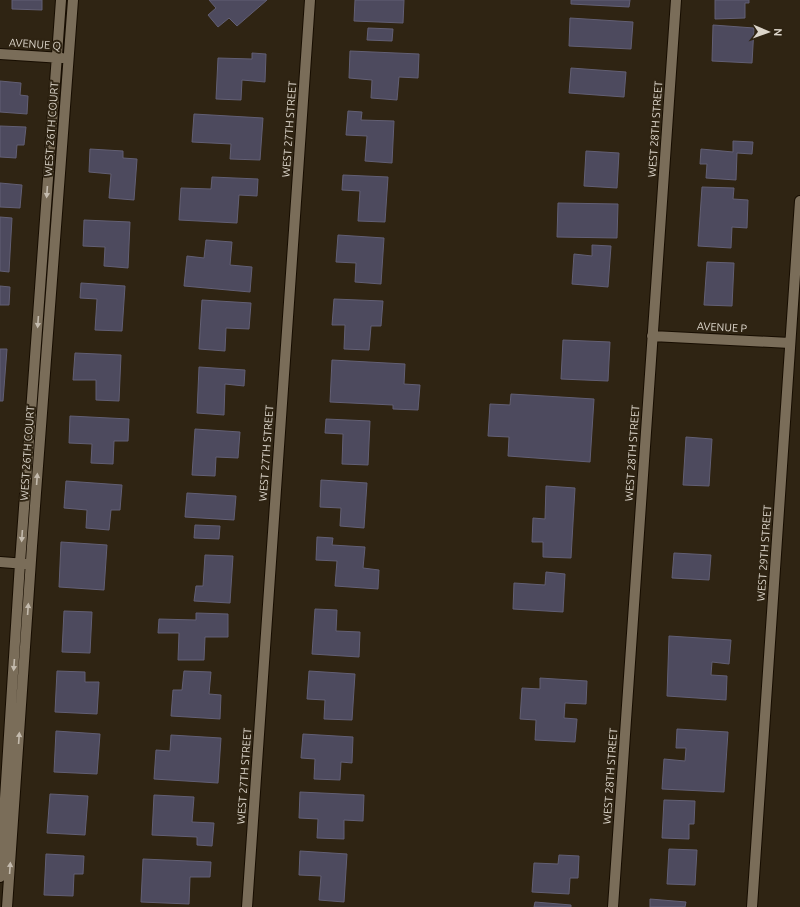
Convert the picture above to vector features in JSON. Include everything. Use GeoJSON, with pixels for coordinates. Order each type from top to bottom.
{"type":"FeatureCollection","features":[{"type":"Feature","properties":{"kind":"street","name":"WEST 26TH COURT"},"geometry":{"type":"LineString","coordinates":[[0,877],[20,563],[61,0]]}},
{"type":"Feature","properties":{"kind":"street","name":"WEST 26TH COURT"},"geometry":{"type":"LineString","coordinates":[[7,907],[69,59],[72,0]]}},
{"type":"Feature","properties":{"kind":"street","name":"WEST 27TH STREET"},"geometry":{"type":"LineString","coordinates":[[247,907],[310,0]]}},
{"type":"Feature","properties":{"kind":"street","name":"WEST 28TH STREET"},"geometry":{"type":"LineString","coordinates":[[613,907],[676,0]]}},
{"type":"Feature","properties":{"kind":"street","name":"AVENUE Q"},"geometry":{"type":"LineString","coordinates":[[0,54],[69,59]]}},
{"type":"Feature","properties":{"kind":"street","name":"WEST 29TH STREET"},"geometry":{"type":"LineString","coordinates":[[752,907],[800,202]]}},
{"type":"Feature","properties":{"kind":"street","name":"AVENUE P"},"geometry":{"type":"LineString","coordinates":[[652,336],[790,342]]}},
{"type":"Feature","properties":{"kind":"street"},"geometry":{"type":"LineString","coordinates":[[0,562],[31,565]]}},
{"type":"Feature","properties":{"kind":"building"},"geometry":{"type":"Polygon","coordinates":[[[12,0],[42,0],[42,10],[12,9],[12,0]]]}},
{"type":"Feature","properties":{"kind":"building"},"geometry":{"type":"Polygon","coordinates":[[[209,0],[267,0],[237,26],[229,18],[218,27],[208,15],[216,8],[209,0]]]}},
{"type":"Feature","properties":{"kind":"building"},"geometry":{"type":"Polygon","coordinates":[[[355,0],[404,0],[403,23],[354,21],[355,0]]]}},
{"type":"Feature","properties":{"kind":"building"},"geometry":{"type":"Polygon","coordinates":[[[571,0],[630,0],[629,7],[571,4],[571,0]]]}},
{"type":"Feature","properties":{"kind":"building"},"geometry":{"type":"Polygon","coordinates":[[[715,0],[749,0],[749,3],[745,3],[745,18],[715,19],[715,0]]]}},
{"type":"Feature","properties":{"kind":"building"},"geometry":{"type":"Polygon","coordinates":[[[570,18],[633,22],[631,49],[569,46],[570,18]]]}},
{"type":"Feature","properties":{"kind":"building"},"geometry":{"type":"Polygon","coordinates":[[[713,25],[754,28],[752,63],[712,61],[713,25]]]}},
{"type":"Feature","properties":{"kind":"building"},"geometry":{"type":"Polygon","coordinates":[[[368,28],[393,29],[392,41],[367,40],[368,28]]]}},
{"type":"Feature","properties":{"kind":"building"},"geometry":{"type":"Polygon","coordinates":[[[350,51],[419,54],[418,78],[399,77],[397,100],[371,98],[372,80],[349,78],[350,51]]]}},
{"type":"Feature","properties":{"kind":"building"},"geometry":{"type":"Polygon","coordinates":[[[252,53],[266,54],[265,82],[242,80],[241,100],[216,99],[218,58],[252,59],[252,53]]]}},
{"type":"Feature","properties":{"kind":"building"},"geometry":{"type":"Polygon","coordinates":[[[571,68],[626,72],[624,97],[569,93],[571,68]]]}},
{"type":"Feature","properties":{"kind":"building"},"geometry":{"type":"Polygon","coordinates":[[[0,81],[21,83],[20,95],[28,96],[27,114],[0,112],[0,81]]]}},
{"type":"Feature","properties":{"kind":"building"},"geometry":{"type":"Polygon","coordinates":[[[348,111],[362,112],[361,120],[394,121],[392,163],[365,161],[367,136],[346,135],[348,111]]]}},
{"type":"Feature","properties":{"kind":"building"},"geometry":{"type":"Polygon","coordinates":[[[194,114],[263,118],[260,160],[230,159],[231,144],[192,142],[194,114]]]}},
{"type":"Feature","properties":{"kind":"building"},"geometry":{"type":"Polygon","coordinates":[[[0,126],[26,127],[24,145],[17,145],[16,158],[0,157],[0,126]]]}},
{"type":"Feature","properties":{"kind":"building"},"geometry":{"type":"Polygon","coordinates":[[[733,141],[753,142],[752,154],[737,153],[736,180],[706,178],[707,164],[700,164],[701,149],[733,152],[733,141]]]}},
{"type":"Feature","properties":{"kind":"building"},"geometry":{"type":"Polygon","coordinates":[[[90,149],[123,151],[123,158],[137,159],[134,200],[109,198],[111,174],[89,172],[90,149]]]}},
{"type":"Feature","properties":{"kind":"building"},"geometry":{"type":"Polygon","coordinates":[[[586,151],[619,153],[617,188],[584,186],[586,151]]]}},
{"type":"Feature","properties":{"kind":"building"},"geometry":{"type":"Polygon","coordinates":[[[343,175],[388,177],[385,222],[358,221],[360,191],[342,190],[343,175]]]}},
{"type":"Feature","properties":{"kind":"building"},"geometry":{"type":"Polygon","coordinates":[[[212,177],[258,179],[257,196],[239,195],[237,223],[179,220],[181,188],[211,189],[212,177]]]}},
{"type":"Feature","properties":{"kind":"building"},"geometry":{"type":"Polygon","coordinates":[[[0,183],[22,185],[20,208],[0,207],[0,183]]]}},
{"type":"Feature","properties":{"kind":"building"},"geometry":{"type":"Polygon","coordinates":[[[702,187],[734,188],[733,199],[748,200],[747,228],[732,227],[731,248],[698,246],[702,187]]]}},
{"type":"Feature","properties":{"kind":"building"},"geometry":{"type":"Polygon","coordinates":[[[558,203],[618,204],[617,238],[557,237],[558,203]]]}},
{"type":"Feature","properties":{"kind":"building"},"geometry":{"type":"Polygon","coordinates":[[[0,217],[12,218],[9,272],[0,271],[0,217]]]}},
{"type":"Feature","properties":{"kind":"building"},"geometry":{"type":"Polygon","coordinates":[[[84,220],[130,222],[128,268],[104,266],[105,247],[83,246],[84,220]]]}},
{"type":"Feature","properties":{"kind":"building"},"geometry":{"type":"Polygon","coordinates":[[[338,235],[384,238],[381,284],[355,282],[356,263],[336,262],[338,235]]]}},
{"type":"Feature","properties":{"kind":"building"},"geometry":{"type":"Polygon","coordinates":[[[206,240],[232,242],[230,265],[252,267],[250,292],[184,286],[187,256],[204,258],[206,240]]]}},
{"type":"Feature","properties":{"kind":"building"},"geometry":{"type":"Polygon","coordinates":[[[592,245],[611,246],[608,287],[572,284],[574,254],[592,256],[592,245]]]}},
{"type":"Feature","properties":{"kind":"building"},"geometry":{"type":"Polygon","coordinates":[[[707,262],[734,263],[732,306],[704,305],[707,262]]]}},
{"type":"Feature","properties":{"kind":"building"},"geometry":{"type":"Polygon","coordinates":[[[81,283],[125,286],[122,331],[95,330],[97,299],[80,298],[81,283]]]}},
{"type":"Feature","properties":{"kind":"building"},"geometry":{"type":"Polygon","coordinates":[[[0,286],[10,287],[9,305],[0,305],[0,286]]]}},
{"type":"Feature","properties":{"kind":"building"},"geometry":{"type":"Polygon","coordinates":[[[334,299],[383,301],[381,326],[371,326],[369,350],[344,349],[345,325],[332,325],[334,299]]]}},
{"type":"Feature","properties":{"kind":"building"},"geometry":{"type":"Polygon","coordinates":[[[202,300],[251,303],[249,329],[226,328],[225,351],[199,349],[202,300]]]}},
{"type":"Feature","properties":{"kind":"building"},"geometry":{"type":"Polygon","coordinates":[[[563,340],[610,342],[608,381],[561,379],[563,340]]]}},
{"type":"Feature","properties":{"kind":"building"},"geometry":{"type":"Polygon","coordinates":[[[0,349],[7,349],[3,401],[0,401],[0,349]]]}},
{"type":"Feature","properties":{"kind":"building"},"geometry":{"type":"Polygon","coordinates":[[[75,353],[121,355],[119,401],[96,400],[96,380],[73,380],[75,353]]]}},
{"type":"Feature","properties":{"kind":"building"},"geometry":{"type":"Polygon","coordinates":[[[332,360],[405,364],[404,384],[420,385],[418,410],[393,409],[393,405],[330,402],[332,360]]]}},
{"type":"Feature","properties":{"kind":"building"},"geometry":{"type":"Polygon","coordinates":[[[199,367],[245,370],[244,386],[225,384],[224,415],[197,413],[199,367]]]}},
{"type":"Feature","properties":{"kind":"building"},"geometry":{"type":"Polygon","coordinates":[[[511,394],[594,399],[590,462],[508,456],[509,437],[488,436],[490,404],[510,405],[511,394]]]}},
{"type":"Feature","properties":{"kind":"building"},"geometry":{"type":"Polygon","coordinates":[[[70,416],[129,419],[128,441],[114,441],[113,464],[91,463],[92,444],[69,443],[70,416]]]}},
{"type":"Feature","properties":{"kind":"building"},"geometry":{"type":"Polygon","coordinates":[[[326,419],[370,421],[368,465],[342,464],[343,434],[325,433],[326,419]]]}},
{"type":"Feature","properties":{"kind":"building"},"geometry":{"type":"Polygon","coordinates":[[[195,429],[240,432],[238,458],[216,457],[215,476],[192,475],[195,429]]]}},
{"type":"Feature","properties":{"kind":"building"},"geometry":{"type":"Polygon","coordinates":[[[686,437],[712,439],[709,486],[683,485],[686,437]]]}},
{"type":"Feature","properties":{"kind":"building"},"geometry":{"type":"Polygon","coordinates":[[[321,480],[367,483],[364,528],[340,526],[341,508],[320,507],[321,480]]]}},
{"type":"Feature","properties":{"kind":"building"},"geometry":{"type":"Polygon","coordinates":[[[66,481],[122,485],[120,510],[111,510],[109,530],[86,528],[87,510],[64,508],[66,481]]]}},
{"type":"Feature","properties":{"kind":"building"},"geometry":{"type":"Polygon","coordinates":[[[546,486],[575,488],[571,558],[543,557],[543,542],[532,542],[533,518],[545,519],[546,486]]]}},
{"type":"Feature","properties":{"kind":"building"},"geometry":{"type":"Polygon","coordinates":[[[187,493],[236,496],[234,520],[185,517],[187,493]]]}},
{"type":"Feature","properties":{"kind":"building"},"geometry":{"type":"Polygon","coordinates":[[[195,525],[220,526],[219,539],[194,538],[195,525]]]}},
{"type":"Feature","properties":{"kind":"building"},"geometry":{"type":"Polygon","coordinates":[[[317,537],[333,538],[332,545],[365,547],[363,568],[379,570],[378,589],[335,586],[337,561],[316,560],[317,537]]]}},
{"type":"Feature","properties":{"kind":"building"},"geometry":{"type":"Polygon","coordinates":[[[61,542],[107,545],[104,590],[59,587],[61,542]]]}},
{"type":"Feature","properties":{"kind":"building"},"geometry":{"type":"Polygon","coordinates":[[[674,553],[711,555],[709,580],[672,578],[674,553]]]}},
{"type":"Feature","properties":{"kind":"building"},"geometry":{"type":"Polygon","coordinates":[[[205,555],[233,556],[230,603],[194,601],[196,586],[203,586],[205,555]]]}},
{"type":"Feature","properties":{"kind":"building"},"geometry":{"type":"Polygon","coordinates":[[[546,572],[565,574],[563,612],[513,609],[514,583],[545,585],[546,572]]]}},
{"type":"Feature","properties":{"kind":"building"},"geometry":{"type":"Polygon","coordinates":[[[315,609],[337,610],[336,631],[360,632],[359,657],[312,654],[315,609]]]}},
{"type":"Feature","properties":{"kind":"building"},"geometry":{"type":"Polygon","coordinates":[[[64,611],[92,612],[90,653],[62,652],[64,611]]]}},
{"type":"Feature","properties":{"kind":"building"},"geometry":{"type":"Polygon","coordinates":[[[196,613],[228,614],[228,637],[205,637],[204,660],[178,660],[179,633],[158,633],[159,619],[196,620],[196,613]]]}},
{"type":"Feature","properties":{"kind":"building"},"geometry":{"type":"Polygon","coordinates":[[[669,636],[731,640],[729,664],[712,662],[711,675],[727,676],[726,700],[667,696],[669,636]]]}},
{"type":"Feature","properties":{"kind":"building"},"geometry":{"type":"Polygon","coordinates":[[[57,671],[85,672],[85,682],[99,682],[97,714],[55,712],[57,671]]]}},
{"type":"Feature","properties":{"kind":"building"},"geometry":{"type":"Polygon","coordinates":[[[184,671],[211,672],[209,694],[221,695],[220,719],[171,716],[173,690],[182,690],[184,671]]]}},
{"type":"Feature","properties":{"kind":"building"},"geometry":{"type":"Polygon","coordinates":[[[309,671],[355,674],[352,720],[324,719],[325,700],[307,699],[309,671]]]}},
{"type":"Feature","properties":{"kind":"building"},"geometry":{"type":"Polygon","coordinates":[[[540,678],[587,681],[586,704],[565,703],[564,718],[577,719],[575,742],[535,740],[536,720],[520,719],[522,688],[540,689],[540,678]]]}},
{"type":"Feature","properties":{"kind":"building"},"geometry":{"type":"Polygon","coordinates":[[[677,729],[728,732],[724,792],[662,789],[664,759],[685,761],[686,748],[676,748],[677,729]]]}},
{"type":"Feature","properties":{"kind":"building"},"geometry":{"type":"Polygon","coordinates":[[[56,731],[100,734],[97,774],[54,772],[56,731]]]}},
{"type":"Feature","properties":{"kind":"building"},"geometry":{"type":"Polygon","coordinates":[[[303,734],[353,737],[352,763],[341,762],[340,780],[314,779],[315,759],[301,758],[303,734]]]}},
{"type":"Feature","properties":{"kind":"building"},"geometry":{"type":"Polygon","coordinates":[[[171,735],[221,738],[218,783],[154,779],[156,750],[170,751],[171,735]]]}},
{"type":"Feature","properties":{"kind":"building"},"geometry":{"type":"Polygon","coordinates":[[[300,792],[364,795],[363,821],[344,820],[344,839],[317,838],[318,819],[299,818],[300,792]]]}},
{"type":"Feature","properties":{"kind":"building"},"geometry":{"type":"Polygon","coordinates":[[[50,794],[88,796],[85,835],[47,833],[50,794]]]}},
{"type":"Feature","properties":{"kind":"building"},"geometry":{"type":"Polygon","coordinates":[[[154,795],[194,797],[192,822],[214,823],[212,846],[197,845],[197,837],[152,835],[154,795]]]}},
{"type":"Feature","properties":{"kind":"building"},"geometry":{"type":"Polygon","coordinates":[[[664,800],[695,801],[694,824],[689,824],[689,839],[662,838],[664,800]]]}},
{"type":"Feature","properties":{"kind":"building"},"geometry":{"type":"Polygon","coordinates":[[[669,849],[697,850],[695,885],[667,884],[669,849]]]}},
{"type":"Feature","properties":{"kind":"building"},"geometry":{"type":"Polygon","coordinates":[[[300,851],[347,854],[344,902],[319,900],[321,876],[299,875],[300,851]]]}},
{"type":"Feature","properties":{"kind":"building"},"geometry":{"type":"Polygon","coordinates":[[[46,854],[84,856],[83,874],[74,874],[73,896],[44,895],[46,854]]]}},
{"type":"Feature","properties":{"kind":"building"},"geometry":{"type":"Polygon","coordinates":[[[559,855],[579,856],[578,878],[570,878],[569,894],[532,892],[534,863],[558,864],[559,855]]]}},
{"type":"Feature","properties":{"kind":"building"},"geometry":{"type":"Polygon","coordinates":[[[143,859],[211,862],[210,877],[190,877],[189,904],[141,902],[143,859]]]}},
{"type":"Feature","properties":{"kind":"building"},"geometry":{"type":"Polygon","coordinates":[[[650,899],[686,902],[685,907],[650,907],[650,899]]]}},
{"type":"Feature","properties":{"kind":"building"},"geometry":{"type":"Polygon","coordinates":[[[535,902],[571,905],[571,907],[534,907],[535,902]]]}}]}
